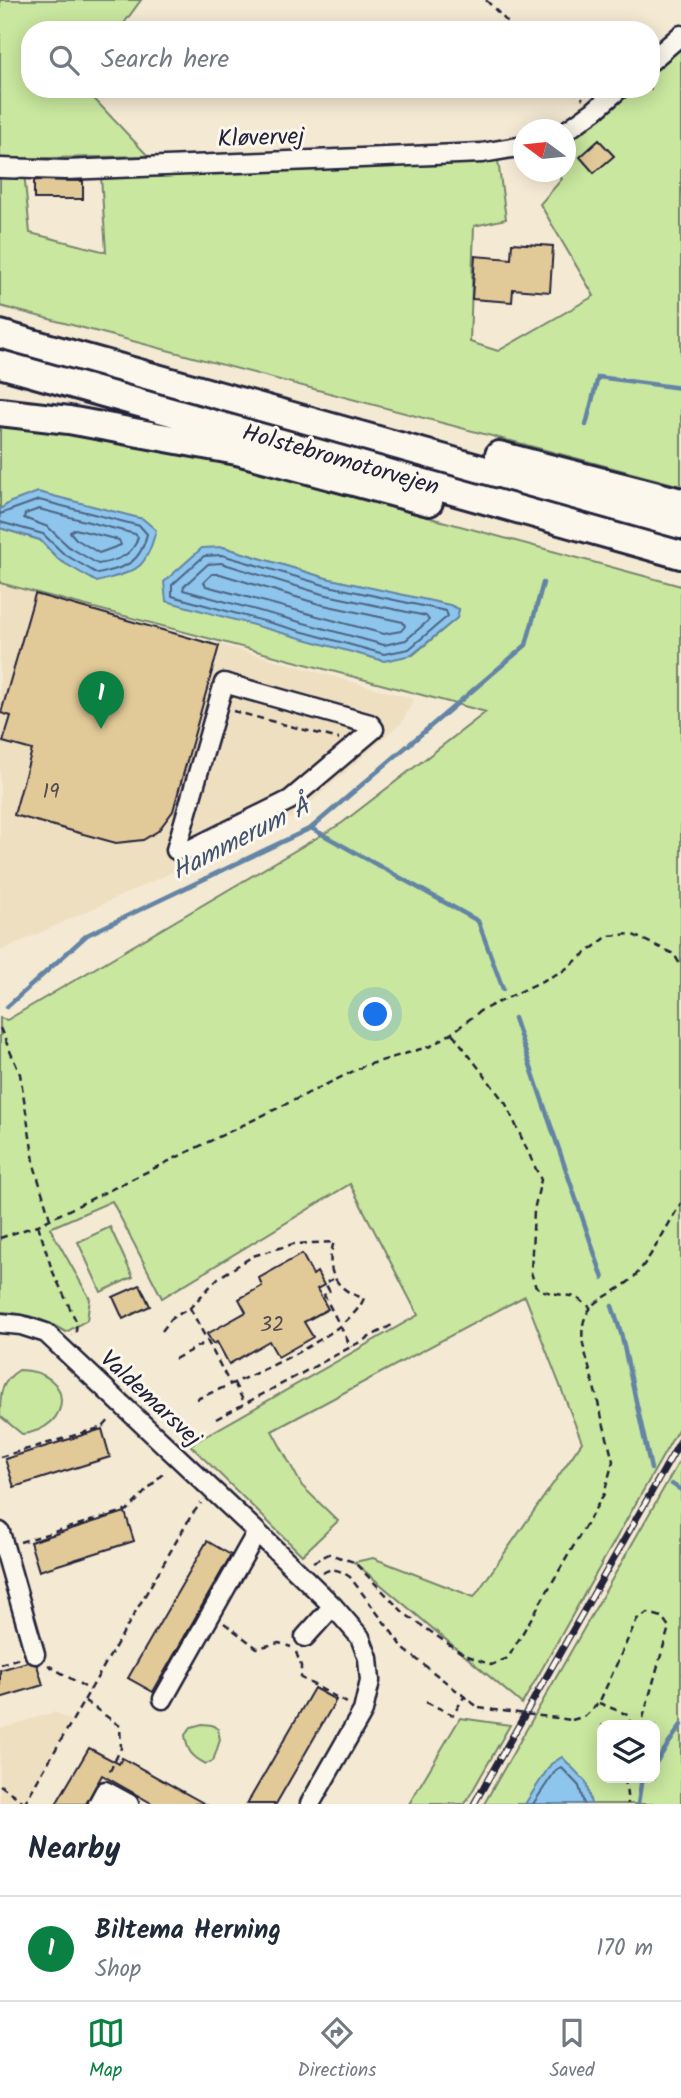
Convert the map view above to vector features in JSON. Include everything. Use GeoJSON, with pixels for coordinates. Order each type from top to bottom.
{"type":"FeatureCollection","features":[{"type":"Feature","properties":{"kind":"highway","name":"Holstebromotorvejen"},"geometry":{"type":"LineString","coordinates":[[0,334],[681,525]]}},
{"type":"Feature","properties":{"kind":"highway","name":"Holstebromotorvejen"},"geometry":{"type":"LineString","coordinates":[[0,364],[681,557]]}},
{"type":"Feature","properties":{"kind":"highway"},"geometry":{"type":"LineString","coordinates":[[183,385],[269,396],[681,502]]}},
{"type":"Feature","properties":{"kind":"highway"},"geometry":{"type":"LineString","coordinates":[[0,412],[69,420],[236,451],[631,555],[681,557]]}},
{"type":"Feature","properties":{"kind":"street"},"geometry":{"type":"LineString","coordinates":[[660,53],[681,35]]}},
{"type":"Feature","properties":{"kind":"street"},"geometry":{"type":"LineString","coordinates":[[576,122],[607,98]]}},
{"type":"Feature","properties":{"kind":"street","name":"Kløvervej"},"geometry":{"type":"LineString","coordinates":[[0,168],[66,170],[468,154],[513,147]]}},
{"type":"Feature","properties":{"kind":"street"},"geometry":{"type":"LineString","coordinates":[[224,683],[370,724],[374,729],[355,746],[289,800],[191,849],[176,850],[224,683]]}},
{"type":"Feature","properties":{"kind":"street","name":"Valdemarsvej"},"geometry":{"type":"LineString","coordinates":[[0,1323],[21,1325],[46,1333],[257,1532],[333,1606],[360,1637],[368,1658],[369,1681],[363,1711],[310,1804]]}},
{"type":"Feature","properties":{"kind":"street"},"geometry":{"type":"LineString","coordinates":[[163,1699],[257,1532]]}},
{"type":"Feature","properties":{"kind":"street"},"geometry":{"type":"LineString","coordinates":[[2,1539],[35,1654]]}},
{"type":"Feature","properties":{"kind":"street"},"geometry":{"type":"LineString","coordinates":[[305,1637],[333,1606]]}},
{"type":"Feature","properties":{"kind":"street"},"geometry":{"type":"LineString","coordinates":[[102,1797],[129,1804]]}},
{"type":"Feature","properties":{"kind":"path"},"geometry":{"type":"LineString","coordinates":[[486,0],[506,21]]}},
{"type":"Feature","properties":{"kind":"path"},"geometry":{"type":"LineString","coordinates":[[217,706],[350,742],[355,746]]}},
{"type":"Feature","properties":{"kind":"path"},"geometry":{"type":"LineString","coordinates":[[0,1238],[38,1225],[364,1066],[431,1046],[480,1011],[563,971],[608,936],[631,934],[674,954],[681,966]]}},
{"type":"Feature","properties":{"kind":"path"},"geometry":{"type":"LineString","coordinates":[[0,1028],[20,1074],[35,1168],[50,1219]]}},
{"type":"Feature","properties":{"kind":"path"},"geometry":{"type":"LineString","coordinates":[[452,1033],[506,1104],[541,1180],[534,1210],[531,1272],[535,1284],[541,1290],[576,1297],[591,1308]]}},
{"type":"Feature","properties":{"kind":"path"},"geometry":{"type":"LineString","coordinates":[[302,1577],[329,1555],[354,1562],[405,1614],[463,1654],[491,1665],[508,1658],[604,1494],[613,1461],[583,1344],[582,1332],[591,1308],[609,1292],[636,1275],[681,1203]]}},
{"type":"Feature","properties":{"kind":"path"},"geometry":{"type":"LineString","coordinates":[[38,1225],[52,1270],[76,1324],[72,1335],[55,1342]]}},
{"type":"Feature","properties":{"kind":"path"},"geometry":{"type":"LineString","coordinates":[[162,1331],[172,1318],[190,1308],[203,1292],[235,1266],[253,1256],[293,1244],[334,1242],[330,1254],[334,1279],[352,1295],[365,1298],[361,1308],[340,1325],[274,1366],[197,1399]]}},
{"type":"Feature","properties":{"kind":"path"},"geometry":{"type":"LineString","coordinates":[[334,1279],[325,1283],[330,1292],[324,1295],[351,1347]]}},
{"type":"Feature","properties":{"kind":"path"},"geometry":{"type":"LineString","coordinates":[[190,1308],[245,1404]]}},
{"type":"Feature","properties":{"kind":"path"},"geometry":{"type":"LineString","coordinates":[[216,1419],[391,1325]]}},
{"type":"Feature","properties":{"kind":"path"},"geometry":{"type":"LineString","coordinates":[[175,1359],[207,1341]]}},
{"type":"Feature","properties":{"kind":"path"},"geometry":{"type":"LineString","coordinates":[[0,1457],[103,1427],[123,1405]]}},
{"type":"Feature","properties":{"kind":"path"},"geometry":{"type":"LineString","coordinates":[[2,1539],[128,1510],[178,1457]]}},
{"type":"Feature","properties":{"kind":"path"},"geometry":{"type":"LineString","coordinates":[[0,1785],[25,1803],[191,1516],[211,1489]]}},
{"type":"Feature","properties":{"kind":"path"},"geometry":{"type":"LineString","coordinates":[[302,1577],[327,1570],[339,1570],[350,1577],[405,1650],[479,1708],[572,1720],[585,1716],[599,1703],[636,1619],[648,1613],[662,1617],[668,1627],[642,1720]]}},
{"type":"Feature","properties":{"kind":"path"},"geometry":{"type":"LineString","coordinates":[[209,1615],[257,1647],[273,1643],[290,1645],[300,1659],[301,1678],[363,1711]]}},
{"type":"Feature","properties":{"kind":"path"},"geometry":{"type":"LineString","coordinates":[[426,1703],[453,1715],[464,1696]]}},
{"type":"Feature","properties":{"kind":"path"},"geometry":{"type":"LineString","coordinates":[[85,1701],[120,1726],[121,1748],[106,1779],[102,1797]]}},
{"type":"Feature","properties":{"kind":"path"},"geometry":{"type":"LineString","coordinates":[[599,1703],[626,1714],[629,1720]]}},
{"type":"Feature","properties":{"kind":"path"},"geometry":{"type":"LineString","coordinates":[[626,1783],[628,1804]]}},
{"type":"Feature","properties":{"kind":"shaded area"},"geometry":{"type":"Polygon","coordinates":[[[0,583],[414,699],[402,722],[296,816],[0,951],[0,583]]]}},
{"type":"Feature","properties":{"kind":"shaded area"},"geometry":{"type":"Polygon","coordinates":[[[54,1712],[72,1721],[25,1804],[0,1804],[0,1729],[54,1712]]]}},
{"type":"Feature","properties":{"kind":"green space"},"geometry":{"type":"Polygon","coordinates":[[[0,0],[141,0],[126,21],[21,21],[21,98],[93,98],[148,156],[0,159],[0,0]]]}},
{"type":"Feature","properties":{"kind":"green space"},"geometry":{"type":"Polygon","coordinates":[[[681,44],[681,486],[0,306],[0,171],[24,172],[30,233],[106,252],[101,176],[497,153],[506,219],[474,226],[470,342],[498,351],[594,296],[540,204],[559,182],[576,182],[576,135],[618,98],[660,98],[660,62],[681,44]]]}},
{"type":"Feature","properties":{"kind":"green space"},"geometry":{"type":"Polygon","coordinates":[[[0,424],[72,431],[214,459],[681,586],[681,1424],[522,1704],[354,1562],[373,1558],[474,1597],[582,1442],[525,1296],[272,1431],[302,1486],[338,1521],[302,1555],[190,1445],[418,1315],[350,1184],[162,1298],[112,1201],[50,1228],[90,1299],[87,1320],[66,1332],[34,1317],[0,1312],[0,1018],[7,1020],[342,823],[486,712],[0,583],[0,528],[40,540],[59,560],[11,502],[0,509],[0,424]],[[223,547],[413,655],[457,618],[459,609],[326,578],[223,547]]]}},
{"type":"Feature","properties":{"kind":"green space"},"geometry":{"type":"Polygon","coordinates":[[[110,1227],[133,1277],[101,1292],[78,1242],[110,1227]]]}},
{"type":"Feature","properties":{"kind":"green space"},"geometry":{"type":"Polygon","coordinates":[[[19,1370],[38,1373],[51,1380],[58,1389],[61,1400],[58,1412],[51,1422],[39,1430],[22,1434],[0,1416],[2,1389],[8,1379],[19,1370]]]}},
{"type":"Feature","properties":{"kind":"green space"},"geometry":{"type":"Polygon","coordinates":[[[681,1458],[681,1804],[484,1804],[681,1458]]]}},
{"type":"Feature","properties":{"kind":"green space"},"geometry":{"type":"Polygon","coordinates":[[[460,1718],[510,1725],[465,1804],[409,1804],[460,1718]]]}},
{"type":"Feature","properties":{"kind":"green space"},"geometry":{"type":"Polygon","coordinates":[[[202,1724],[218,1729],[220,1740],[213,1761],[206,1764],[191,1753],[185,1735],[191,1727],[202,1724]]]}},
{"type":"Feature","properties":{"kind":"water"},"geometry":{"type":"Polygon","coordinates":[[[38,492],[143,519],[156,530],[148,555],[130,572],[97,582],[59,560],[40,540],[0,528],[0,509],[38,492]]]}},
{"type":"Feature","properties":{"kind":"water"},"geometry":{"type":"Polygon","coordinates":[[[223,547],[326,578],[450,605],[459,609],[457,618],[412,655],[384,661],[166,601],[164,582],[202,548],[223,547]]]}},
{"type":"Feature","properties":{"kind":"water"},"geometry":{"type":"Polygon","coordinates":[[[562,1757],[586,1782],[591,1804],[525,1804],[551,1764],[562,1757]]]}},
{"type":"Feature","properties":{"kind":"building"},"geometry":{"type":"Polygon","coordinates":[[[599,140],[614,156],[594,173],[580,157],[599,140]]]}},
{"type":"Feature","properties":{"kind":"building"},"geometry":{"type":"Polygon","coordinates":[[[34,180],[83,181],[83,199],[34,199],[34,180]]]}},
{"type":"Feature","properties":{"kind":"building"},"geometry":{"type":"Polygon","coordinates":[[[512,243],[553,246],[550,292],[513,289],[512,302],[472,299],[475,256],[511,259],[512,243]]]}},
{"type":"Feature","properties":{"kind":"building"},"geometry":{"type":"Polygon","coordinates":[[[35,594],[219,646],[173,811],[158,831],[143,840],[116,843],[14,815],[32,750],[3,742],[11,716],[1,713],[35,594]]]}},
{"type":"Feature","properties":{"kind":"building"},"geometry":{"type":"Polygon","coordinates":[[[302,1254],[313,1275],[317,1272],[324,1285],[317,1289],[328,1309],[304,1322],[313,1337],[278,1357],[269,1341],[229,1364],[217,1342],[213,1344],[207,1334],[246,1312],[239,1299],[262,1286],[259,1278],[302,1254]]]}},
{"type":"Feature","properties":{"kind":"building"},"geometry":{"type":"Polygon","coordinates":[[[140,1285],[150,1306],[123,1319],[113,1297],[140,1285]]]}},
{"type":"Feature","properties":{"kind":"building"},"geometry":{"type":"Polygon","coordinates":[[[102,1429],[110,1457],[14,1487],[5,1459],[102,1429]]]}},
{"type":"Feature","properties":{"kind":"building"},"geometry":{"type":"Polygon","coordinates":[[[125,1512],[134,1541],[39,1571],[30,1542],[125,1512]]]}},
{"type":"Feature","properties":{"kind":"building"},"geometry":{"type":"Polygon","coordinates":[[[207,1541],[231,1555],[153,1692],[128,1678],[207,1541]]]}},
{"type":"Feature","properties":{"kind":"building"},"geometry":{"type":"Polygon","coordinates":[[[27,1662],[37,1665],[43,1685],[0,1698],[0,1670],[27,1662]]]}},
{"type":"Feature","properties":{"kind":"building"},"geometry":{"type":"Polygon","coordinates":[[[314,1688],[336,1700],[276,1804],[247,1804],[314,1688]]]}},
{"type":"Feature","properties":{"kind":"building"},"geometry":{"type":"Polygon","coordinates":[[[89,1748],[119,1764],[122,1758],[205,1804],[153,1804],[102,1775],[86,1804],[56,1804],[89,1748]]]}},
{"type":"Feature","properties":{"kind":"waterway","name":"Hammerum Å"},"geometry":{"type":"LineString","coordinates":[[586,425],[598,377],[681,388]]}},
{"type":"Feature","properties":{"kind":"waterway","name":"Hammerum Å"},"geometry":{"type":"LineString","coordinates":[[7,1007],[87,935],[311,828],[526,645],[543,583]]}},
{"type":"Feature","properties":{"kind":"waterway"},"geometry":{"type":"LineString","coordinates":[[311,828],[478,921],[503,989]]}},
{"type":"Feature","properties":{"kind":"waterway"},"geometry":{"type":"LineString","coordinates":[[514,1018],[603,1278]]}},
{"type":"Feature","properties":{"kind":"waterway"},"geometry":{"type":"LineString","coordinates":[[612,1306],[621,1333],[651,1469]]}},
{"type":"Feature","properties":{"kind":"waterway"},"geometry":{"type":"LineString","coordinates":[[672,1484],[681,1490]]}},
{"type":"Feature","properties":{"kind":"waterway"},"geometry":{"type":"LineString","coordinates":[[660,1756],[681,1725]]}},
{"type":"Feature","properties":{"kind":"waterway"},"geometry":{"type":"LineString","coordinates":[[638,1804],[642,1783]]}},
{"type":"Feature","properties":{"kind":"railway"},"geometry":{"type":"LineString","coordinates":[[474,1804],[681,1440]]}},
{"type":"Feature","properties":{"kind":"place","name":"Biltema Herning"},"geometry":{"type":"Point","coordinates":[101,729]}}]}
